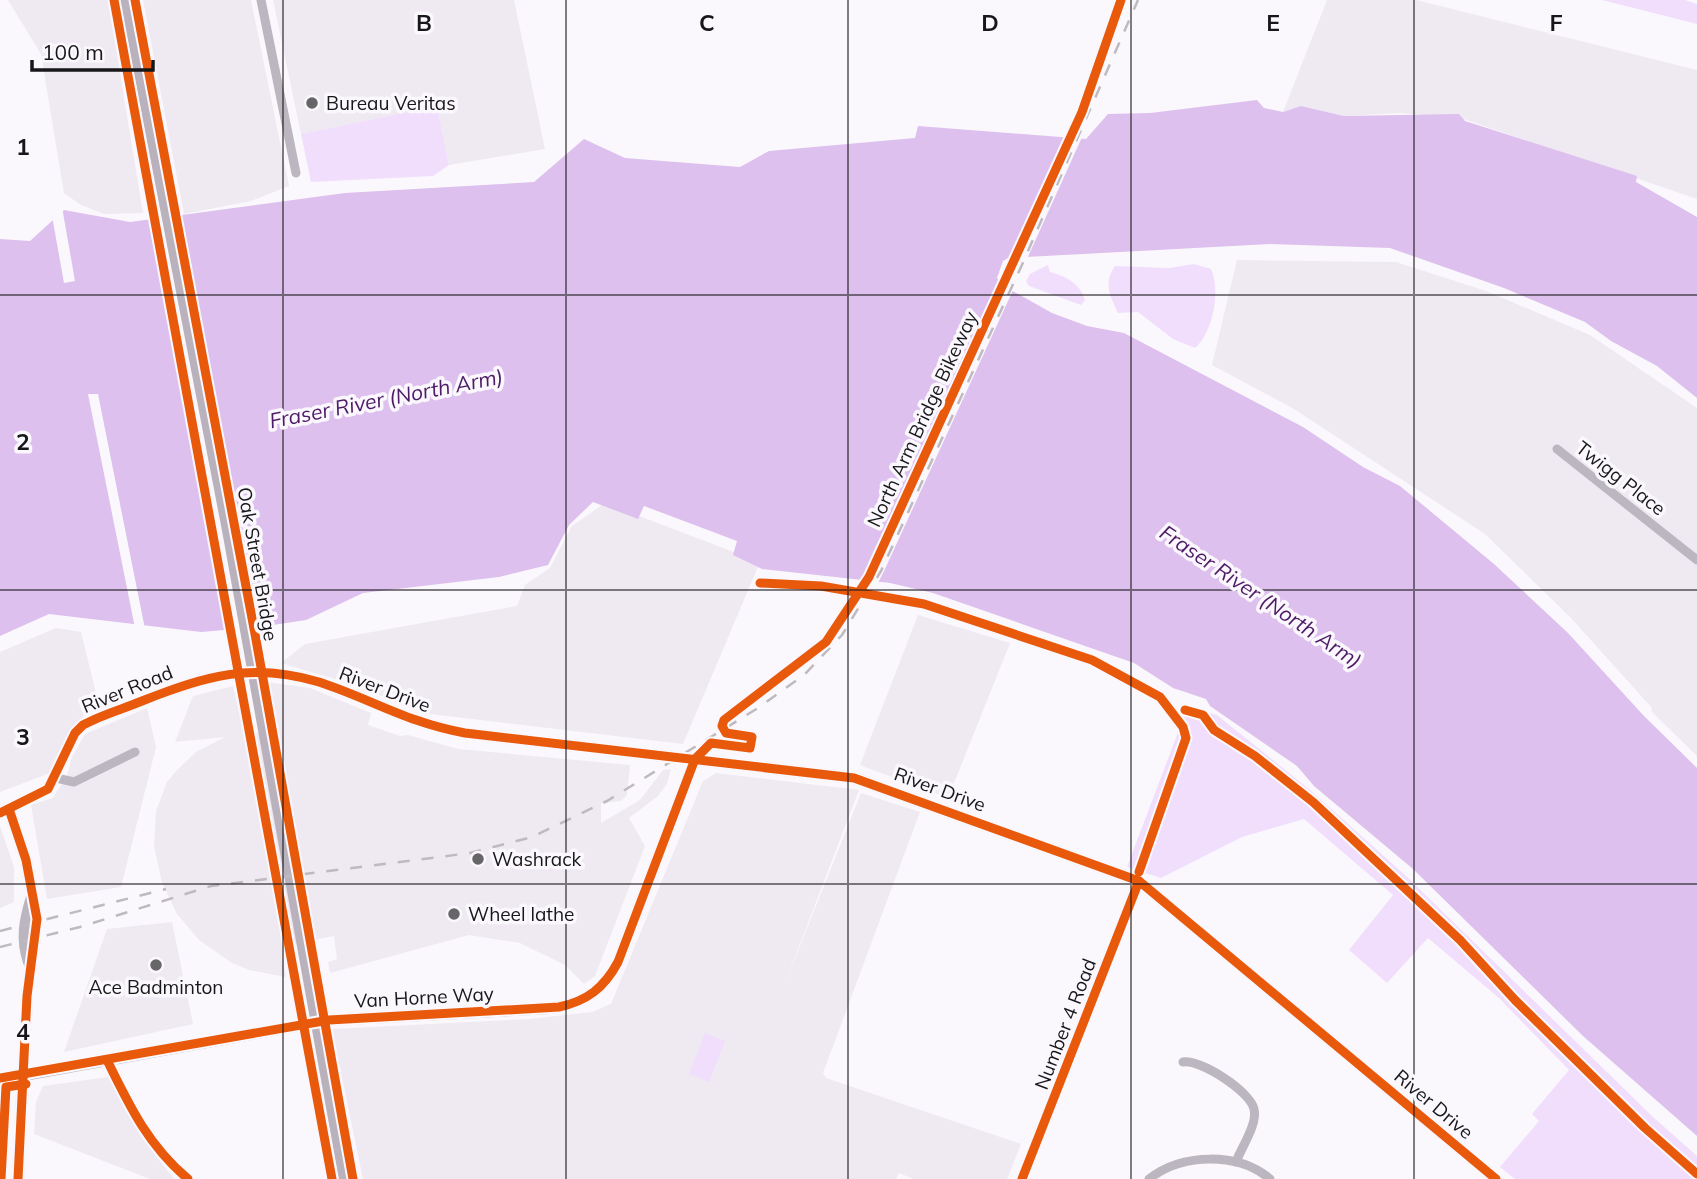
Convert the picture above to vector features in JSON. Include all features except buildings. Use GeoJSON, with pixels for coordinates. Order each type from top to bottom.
{"type":"FeatureCollection","features":[{"type":"Feature","properties":{"kind":"highway","name":"Oak Street Bridge"},"geometry":{"type":"LineString","coordinates":[[120,0],[222,531],[339,1179]]}},
{"type":"Feature","properties":{"kind":"highway","name":"Oak Street Bridge"},"geometry":{"type":"LineString","coordinates":[[128,0],[235,556],[348,1179]]}},
{"type":"Feature","properties":{"kind":"street"},"geometry":{"type":"LineString","coordinates":[[261,0],[296,173]]}},
{"type":"Feature","properties":{"kind":"street","name":"Twigg Place"},"geometry":{"type":"LineString","coordinates":[[1557,449],[1697,560]]}},
{"type":"Feature","properties":{"kind":"street","name":"River Road"},"geometry":{"type":"LineString","coordinates":[[4,811],[43,793],[56,778],[75,733],[87,723],[201,678],[221,674],[268,674]]}},
{"type":"Feature","properties":{"kind":"street","name":"River Drive"},"geometry":{"type":"LineString","coordinates":[[268,674],[319,682],[398,715],[444,729],[836,775],[872,783],[1139,881],[1496,1179]]}},
{"type":"Feature","properties":{"kind":"street"},"geometry":{"type":"LineString","coordinates":[[56,778],[74,782],[135,752]]}},
{"type":"Feature","properties":{"kind":"street","name":"Van Horne Way"},"geometry":{"type":"LineString","coordinates":[[0,1078],[329,1020],[550,1008],[583,1000],[602,987],[618,962],[695,759]]}},
{"type":"Feature","properties":{"kind":"street"},"geometry":{"type":"LineString","coordinates":[[4,811],[23,850],[37,930],[29,962],[18,1179]]}},
{"type":"Feature","properties":{"kind":"street","name":"Number 4 Road"},"geometry":{"type":"LineString","coordinates":[[1022,1179],[1139,881]]}},
{"type":"Feature","properties":{"kind":"street"},"geometry":{"type":"LineString","coordinates":[[1183,1062],[1192,1060],[1204,1065],[1243,1094],[1254,1110],[1254,1119],[1236,1162]]}},
{"type":"Feature","properties":{"kind":"street"},"geometry":{"type":"LineString","coordinates":[[1149,1179],[1192,1161],[1236,1162],[1270,1179]]}},
{"type":"Feature","properties":{"kind":"shaded area"},"geometry":{"type":"Polygon","coordinates":[[[8,0],[108,0],[143,213],[104,214],[81,205],[64,193],[41,54],[8,0]]]}},
{"type":"Feature","properties":{"kind":"shaded area"},"geometry":{"type":"Polygon","coordinates":[[[143,0],[251,0],[289,186],[251,201],[184,214],[143,0]]]}},
{"type":"Feature","properties":{"kind":"shaded area"},"geometry":{"type":"Polygon","coordinates":[[[273,0],[514,0],[545,149],[449,165],[437,106],[301,134],[273,0]]]}},
{"type":"Feature","properties":{"kind":"shaded area"},"geometry":{"type":"Polygon","coordinates":[[[1327,0],[1416,0],[1697,70],[1697,199],[1458,117],[1399,113],[1344,116],[1302,106],[1283,112],[1327,0]]]}},
{"type":"Feature","properties":{"kind":"shaded area"},"geometry":{"type":"Polygon","coordinates":[[[1602,0],[1685,0],[1697,4],[1697,24],[1602,0]]]}},
{"type":"Feature","properties":{"kind":"shaded area"},"geometry":{"type":"Polygon","coordinates":[[[437,106],[449,165],[433,176],[311,182],[301,134],[437,106]]]}},
{"type":"Feature","properties":{"kind":"shaded area"},"geometry":{"type":"Polygon","coordinates":[[[1237,260],[1396,262],[1486,291],[1590,335],[1697,408],[1697,756],[1651,711],[1652,708],[1571,618],[1485,534],[1294,409],[1212,365],[1237,260]]]}},
{"type":"Feature","properties":{"kind":"shaded area"},"geometry":{"type":"Polygon","coordinates":[[[1194,264],[1211,269],[1215,288],[1211,322],[1195,348],[1173,339],[1138,312],[1118,313],[1110,295],[1109,284],[1115,266],[1169,268],[1194,264]]]}},
{"type":"Feature","properties":{"kind":"shaded area"},"geometry":{"type":"Polygon","coordinates":[[[1048,265],[1050,272],[1066,278],[1080,289],[1085,300],[1081,305],[1029,286],[1026,281],[1030,274],[1048,265]]]}},
{"type":"Feature","properties":{"kind":"shaded area"},"geometry":{"type":"Polygon","coordinates":[[[605,503],[760,562],[683,744],[430,714],[338,680],[281,663],[305,644],[517,606],[525,585],[550,568],[572,526],[605,503]]]}},
{"type":"Feature","properties":{"kind":"shaded area"},"geometry":{"type":"Polygon","coordinates":[[[918,615],[1010,643],[948,798],[860,765],[918,615]]]}},
{"type":"Feature","properties":{"kind":"shaded area"},"geometry":{"type":"Polygon","coordinates":[[[56,628],[81,632],[99,706],[84,714],[50,773],[0,792],[0,652],[56,628]]]}},
{"type":"Feature","properties":{"kind":"shaded area"},"geometry":{"type":"Polygon","coordinates":[[[266,682],[310,688],[371,713],[368,725],[400,736],[408,735],[458,749],[630,765],[627,795],[621,801],[601,803],[601,823],[640,800],[663,770],[671,769],[667,784],[658,796],[629,818],[645,846],[595,976],[584,984],[565,965],[520,943],[469,935],[330,973],[328,962],[337,959],[334,936],[287,945],[282,954],[286,977],[249,970],[232,963],[199,940],[177,914],[162,883],[154,846],[156,811],[167,782],[177,770],[196,752],[225,737],[175,742],[193,696],[233,686],[244,734],[271,732],[266,682]]]}},
{"type":"Feature","properties":{"kind":"shaded area"},"geometry":{"type":"Polygon","coordinates":[[[1188,706],[1217,715],[1310,790],[1406,876],[1653,1117],[1697,1156],[1697,1179],[1515,1179],[1500,1167],[1539,1121],[1532,1114],[1569,1070],[1499,998],[1428,938],[1387,983],[1349,950],[1393,895],[1304,819],[1242,837],[1161,878],[1127,867],[1188,706]]]}},
{"type":"Feature","properties":{"kind":"shaded area"},"geometry":{"type":"Polygon","coordinates":[[[147,708],[156,747],[121,887],[47,899],[31,805],[53,798],[67,776],[72,757],[85,734],[147,708]]]}},
{"type":"Feature","properties":{"kind":"shaded area"},"geometry":{"type":"Polygon","coordinates":[[[716,773],[859,790],[782,991],[861,793],[920,812],[823,1073],[826,1078],[1021,1144],[1007,1179],[914,1179],[899,1173],[896,1179],[363,1179],[332,1029],[529,1019],[592,1012],[611,1004],[703,781],[716,773]]]}},
{"type":"Feature","properties":{"kind":"shaded area"},"geometry":{"type":"Polygon","coordinates":[[[0,826],[14,867],[14,902],[0,908],[0,826]]]}},
{"type":"Feature","properties":{"kind":"shaded area"},"geometry":{"type":"Polygon","coordinates":[[[172,922],[193,1024],[64,1052],[107,929],[172,922]]]}},
{"type":"Feature","properties":{"kind":"shaded area"},"geometry":{"type":"Polygon","coordinates":[[[705,1033],[725,1041],[709,1082],[689,1074],[705,1033]]]}},
{"type":"Feature","properties":{"kind":"shaded area"},"geometry":{"type":"Polygon","coordinates":[[[109,1077],[142,1138],[174,1179],[150,1179],[34,1134],[36,1102],[43,1086],[109,1077]]]}},
{"type":"Feature","properties":{"kind":"water","name":"Fraser River (North Arm)"},"geometry":{"type":"Polygon","coordinates":[[[1257,100],[1264,108],[1283,112],[1301,106],[1344,116],[1459,114],[1465,121],[1637,176],[1636,182],[1697,217],[1697,398],[1657,366],[1611,341],[1585,322],[1504,288],[1390,248],[1270,244],[1008,258],[1003,261],[997,278],[1002,285],[1052,313],[1087,326],[1124,333],[1303,427],[1363,467],[1400,486],[1494,564],[1568,633],[1644,716],[1697,768],[1697,1136],[1583,1036],[1413,869],[1314,786],[1297,766],[1210,706],[1206,699],[1173,688],[1134,663],[933,593],[890,583],[762,569],[733,555],[737,541],[644,506],[638,519],[593,502],[569,525],[548,565],[499,577],[363,593],[306,620],[201,632],[49,614],[0,636],[0,239],[30,241],[64,210],[130,222],[345,193],[534,182],[584,139],[625,158],[740,167],[769,151],[915,138],[918,126],[1086,139],[1108,114],[1150,113],[1257,100]]]}},
{"type":"Feature","properties":{"kind":"pier"},"geometry":{"type":"Polygon","coordinates":[[[1069,134],[1083,135],[1026,261],[1012,261],[1069,134]]]}},
{"type":"Feature","properties":{"kind":"pier"},"geometry":{"type":"Polygon","coordinates":[[[62,207],[75,281],[64,283],[52,216],[62,207]]]}},
{"type":"Feature","properties":{"kind":"pier"},"geometry":{"type":"Polygon","coordinates":[[[177,212],[256,631],[232,633],[153,215],[177,212]]]}},
{"type":"Feature","properties":{"kind":"pier"},"geometry":{"type":"Polygon","coordinates":[[[1003,280],[1014,288],[885,569],[877,585],[863,583],[1003,280]]]}},
{"type":"Feature","properties":{"kind":"pier"},"geometry":{"type":"Polygon","coordinates":[[[88,394],[98,394],[145,629],[135,628],[88,394]]]}},
{"type":"Feature","properties":{"kind":"railway"},"geometry":{"type":"LineString","coordinates":[[0,947],[80,927],[211,886],[470,853],[532,837],[607,801],[758,708],[804,675],[842,635],[881,571],[1021,267],[1138,0]]}},
{"type":"Feature","properties":{"kind":"railway"},"geometry":{"type":"LineString","coordinates":[[0,931],[166,889]]}},
{"type":"Feature","properties":{"kind":"cycle path"},"geometry":{"type":"LineString","coordinates":[[114,0],[332,1179]]}},
{"type":"Feature","properties":{"kind":"cycle path"},"geometry":{"type":"LineString","coordinates":[[135,0],[255,634],[353,1179]]}},
{"type":"Feature","properties":{"kind":"cycle path","name":"North Arm Bridge Bikeway"},"geometry":{"type":"LineString","coordinates":[[0,1078],[329,1020],[559,1007],[578,1001],[601,986],[618,962],[695,759],[711,743],[750,748],[752,737],[726,733],[722,726],[724,720],[826,642],[869,577],[1082,112],[1121,0]]}},
{"type":"Feature","properties":{"kind":"cycle path"},"geometry":{"type":"LineString","coordinates":[[760,583],[821,586],[924,604],[1092,660],[1160,697],[1183,727],[1186,738],[1139,872]]}},
{"type":"Feature","properties":{"kind":"cycle path"},"geometry":{"type":"LineString","coordinates":[[0,813],[48,789],[75,733],[83,725],[187,685],[250,673],[272,673],[319,682],[407,717],[465,733],[854,778],[1139,881],[1496,1179]]}},
{"type":"Feature","properties":{"kind":"cycle path"},"geometry":{"type":"LineString","coordinates":[[1185,710],[1203,715],[1214,730],[1255,756],[1313,802],[1460,940],[1515,1000],[1645,1128],[1697,1174]]}},
{"type":"Feature","properties":{"kind":"cycle path"},"geometry":{"type":"LineString","coordinates":[[9,809],[26,860],[37,919],[27,996],[18,1179]]}},
{"type":"Feature","properties":{"kind":"cycle path"},"geometry":{"type":"LineString","coordinates":[[1022,1179],[1139,881]]}},
{"type":"Feature","properties":{"kind":"cycle path"},"geometry":{"type":"LineString","coordinates":[[107,1060],[151,1139],[188,1179]]}},
{"type":"Feature","properties":{"kind":"cycle path"},"geometry":{"type":"LineString","coordinates":[[1,1179],[6,1087],[26,1084]]}},
{"type":"Feature","properties":{"kind":"place","name":"Bureau Veritas"},"geometry":{"type":"Point","coordinates":[312,103]}},
{"type":"Feature","properties":{"kind":"place","name":"Washrack"},"geometry":{"type":"Point","coordinates":[478,859]}},
{"type":"Feature","properties":{"kind":"place","name":"Wheel lathe"},"geometry":{"type":"Point","coordinates":[454,914]}},
{"type":"Feature","properties":{"kind":"place","name":"Ace Badminton"},"geometry":{"type":"Point","coordinates":[156,965]}}]}
